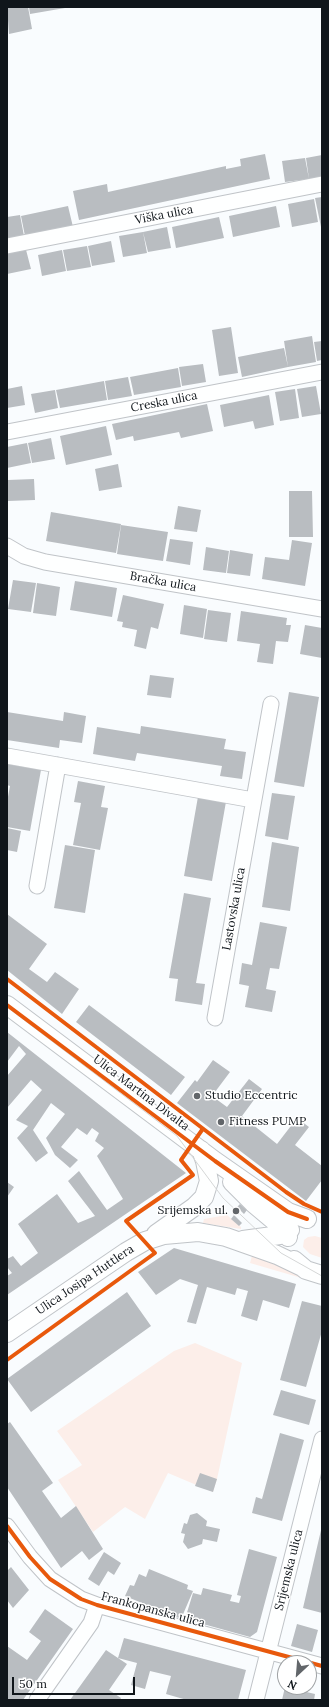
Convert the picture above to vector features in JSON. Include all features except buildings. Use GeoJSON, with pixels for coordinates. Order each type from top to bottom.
{"type":"FeatureCollection","features":[{"type":"Feature","properties":{"kind":"street","name":"Viška ulica"},"geometry":{"type":"LineString","coordinates":[[7,246],[322,184]]}},
{"type":"Feature","properties":{"kind":"street","name":"Creska ulica"},"geometry":{"type":"LineString","coordinates":[[7,432],[322,372]]}},
{"type":"Feature","properties":{"kind":"street","name":"Bračka ulica"},"geometry":{"type":"LineString","coordinates":[[9,551],[45,562],[322,604]]}},
{"type":"Feature","properties":{"kind":"street","name":"Lastovska ulica"},"geometry":{"type":"LineString","coordinates":[[215,1018],[271,704]]}},
{"type":"Feature","properties":{"kind":"street"},"geometry":{"type":"LineString","coordinates":[[7,756],[253,800]]}},
{"type":"Feature","properties":{"kind":"street"},"geometry":{"type":"LineString","coordinates":[[37,886],[58,765]]}},
{"type":"Feature","properties":{"kind":"street","name":"Ulica Martina Divalta"},"geometry":{"type":"LineString","coordinates":[[7,1005],[215,1161],[288,1212],[314,1219]]}},
{"type":"Feature","properties":{"kind":"street"},"geometry":{"type":"LineString","coordinates":[[145,1241],[186,1214],[204,1197],[208,1180],[205,1161],[201,1150]]}},
{"type":"Feature","properties":{"kind":"street","name":"Ulica Martina Divalta"},"geometry":{"type":"LineString","coordinates":[[215,1161],[242,1192],[288,1233]]}},
{"type":"Feature","properties":{"kind":"street"},"geometry":{"type":"LineString","coordinates":[[302,1268],[290,1255],[287,1245],[288,1233],[296,1223],[314,1219]]}},
{"type":"Feature","properties":{"kind":"street","name":"Ulica Josipa Huttlera"},"geometry":{"type":"LineString","coordinates":[[7,1333],[126,1252],[145,1241],[164,1235],[189,1232],[212,1234],[238,1240],[302,1268],[322,1275]]}},
{"type":"Feature","properties":{"kind":"street","name":"Ulica Josipa Huttlera"},"geometry":{"type":"LineString","coordinates":[[238,1240],[258,1239],[288,1233]]}},
{"type":"Feature","properties":{"kind":"street","name":"Srijemska ulica"},"geometry":{"type":"LineString","coordinates":[[256,1700],[322,1439]]}},
{"type":"Feature","properties":{"kind":"street","name":"Frankopanska ulica"},"geometry":{"type":"LineString","coordinates":[[7,1526],[30,1557],[50,1579],[81,1599],[97,1605],[322,1666]]}},
{"type":"Feature","properties":{"kind":"street"},"geometry":{"type":"LineString","coordinates":[[37,1700],[91,1623],[97,1605]]}},
{"type":"Feature","properties":{"kind":"shaded area"},"geometry":{"type":"Polygon","coordinates":[[[227,1215],[241,1227],[241,1229],[203,1223],[204,1219],[227,1215]]]}},
{"type":"Feature","properties":{"kind":"shaded area"},"geometry":{"type":"Polygon","coordinates":[[[315,1236],[322,1238],[322,1258],[310,1254],[303,1247],[304,1240],[308,1237],[315,1236]]]}},
{"type":"Feature","properties":{"kind":"shaded area"},"geometry":{"type":"Polygon","coordinates":[[[253,1252],[322,1284],[250,1263],[253,1252]]]}},
{"type":"Feature","properties":{"kind":"shaded area"},"geometry":{"type":"Polygon","coordinates":[[[195,1343],[242,1363],[213,1492],[168,1473],[145,1519],[125,1507],[93,1532],[58,1480],[82,1465],[57,1431],[174,1351],[195,1343]]]}},
{"type":"Feature","properties":{"kind":"tram line"},"geometry":{"type":"LineString","coordinates":[[7,1007],[177,1136],[223,1198],[281,1253],[322,1276]]}},
{"type":"Feature","properties":{"kind":"cycle path"},"geometry":{"type":"LineString","coordinates":[[7,979],[286,1192],[304,1204],[322,1212]]}},
{"type":"Feature","properties":{"kind":"cycle path"},"geometry":{"type":"LineString","coordinates":[[7,1005],[215,1161],[288,1212],[307,1219]]}},
{"type":"Feature","properties":{"kind":"cycle path"},"geometry":{"type":"LineString","coordinates":[[7,1360],[155,1253],[126,1221],[193,1175],[181,1160],[202,1130]]}},
{"type":"Feature","properties":{"kind":"cycle path"},"geometry":{"type":"LineString","coordinates":[[7,1526],[30,1557],[50,1579],[81,1599],[97,1605],[322,1666]]}},
{"type":"Feature","properties":{"kind":"place","name":"Studio Eccentric"},"geometry":{"type":"Point","coordinates":[197,1096]}},
{"type":"Feature","properties":{"kind":"place","name":"Fitness PUMP"},"geometry":{"type":"Point","coordinates":[221,1122]}},
{"type":"Feature","properties":{"kind":"place","name":"Srijemska ul."},"geometry":{"type":"Point","coordinates":[236,1211]}}]}
